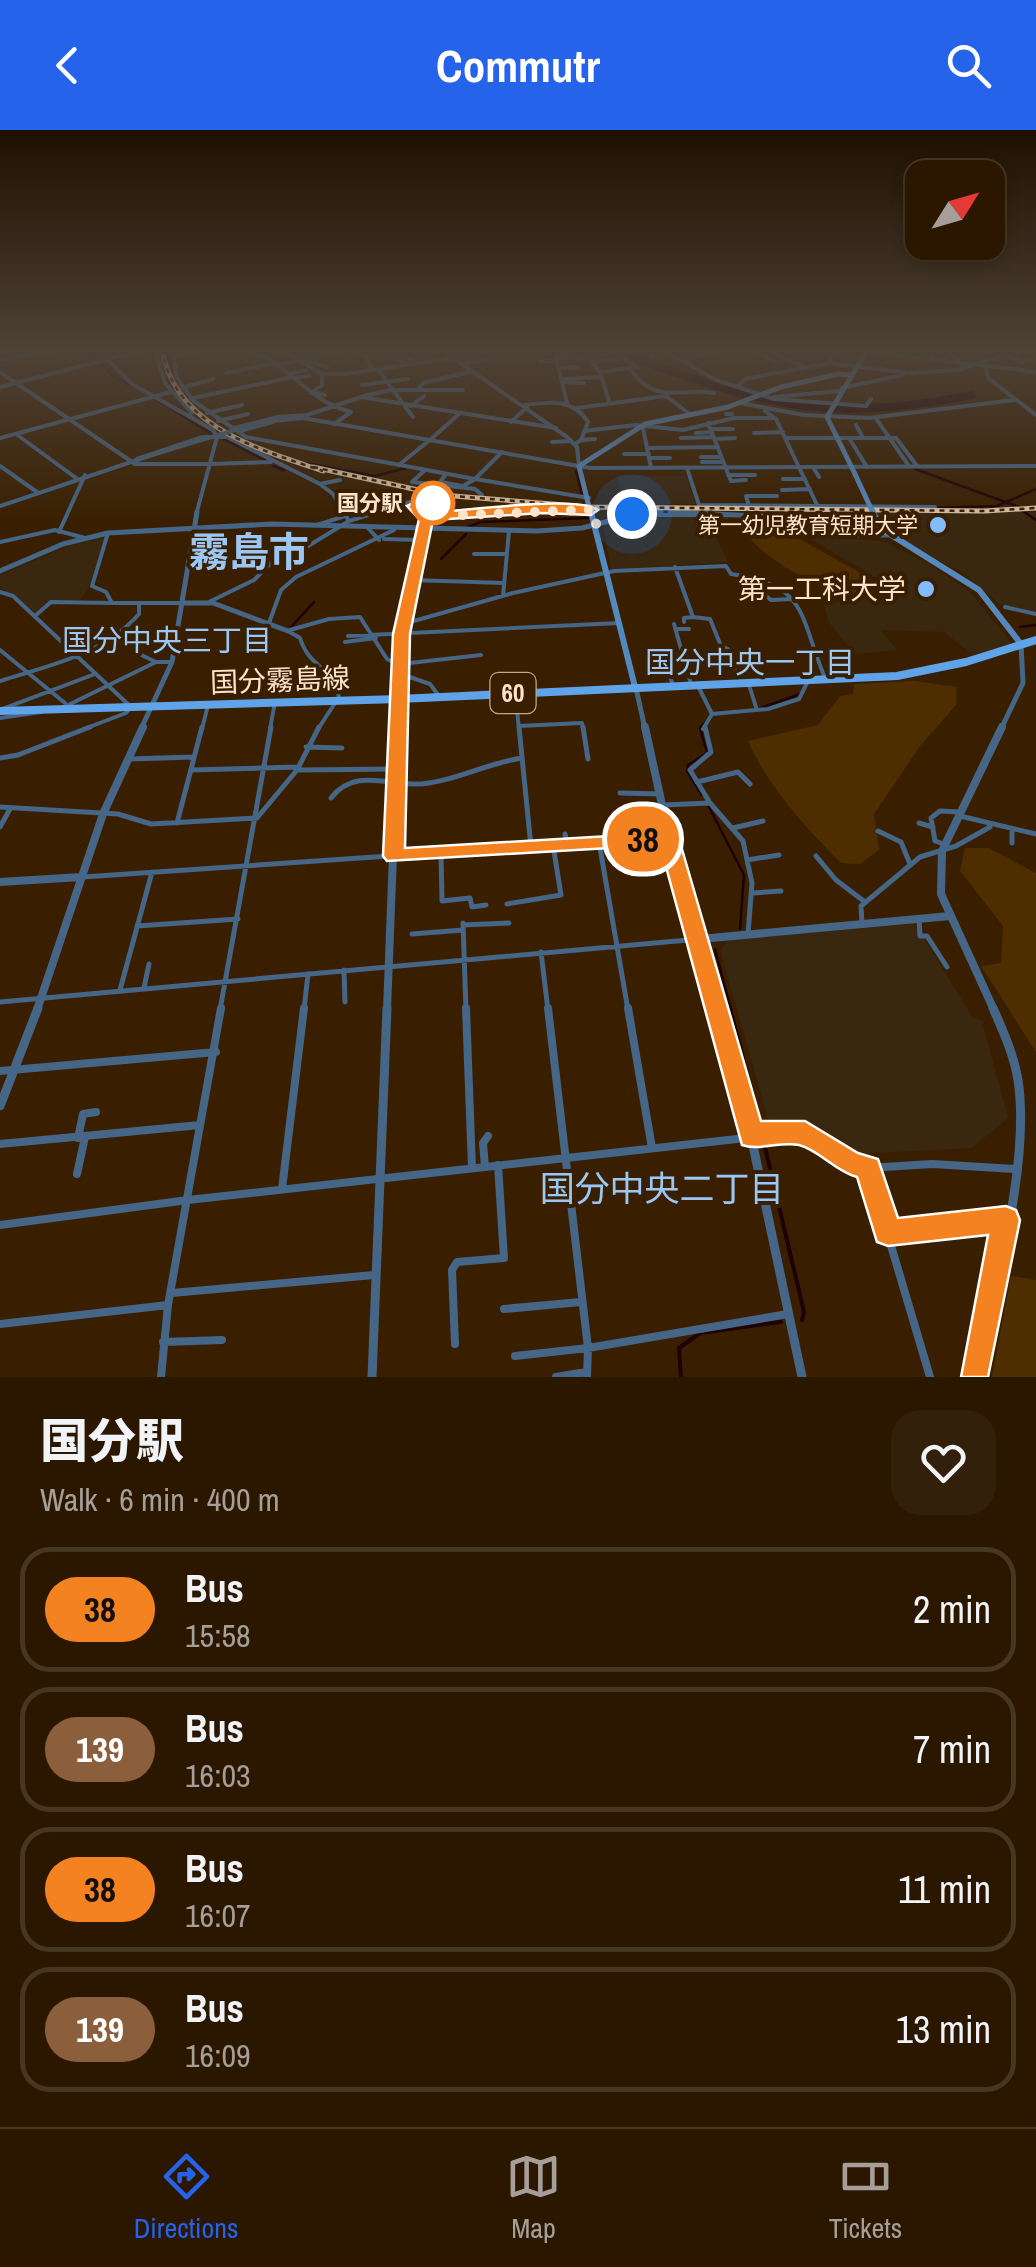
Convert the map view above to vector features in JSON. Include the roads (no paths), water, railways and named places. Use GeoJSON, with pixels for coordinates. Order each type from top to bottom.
{"type":"FeatureCollection","features":[{"type":"Feature","properties":{"kind":"main road"},"geometry":{"type":"LineString","coordinates":[[635,686],[580,466],[641,426],[715,407]]}},
{"type":"Feature","properties":{"kind":"main road"},"geometry":{"type":"LineString","coordinates":[[721,407],[729,413],[735,407]]}},
{"type":"Feature","properties":{"kind":"main road"},"geometry":{"type":"LineString","coordinates":[[831,407],[827,417],[835,437],[880,528],[979,590],[1021,644]]}},
{"type":"Feature","properties":{"kind":"main road","name":"国分霧島線"},"geometry":{"type":"LineString","coordinates":[[0,713],[400,699],[921,672],[1036,640]]}},
{"type":"Feature","properties":{"kind":"street"},"geometry":{"type":"LineString","coordinates":[[52,407],[142,466],[274,462]]}},
{"type":"Feature","properties":{"kind":"street"},"geometry":{"type":"LineString","coordinates":[[0,438],[112,407]]}},
{"type":"Feature","properties":{"kind":"street"},"geometry":{"type":"LineString","coordinates":[[174,407],[218,437]]}},
{"type":"Feature","properties":{"kind":"street"},"geometry":{"type":"LineString","coordinates":[[186,407],[192,413],[189,415]]}},
{"type":"Feature","properties":{"kind":"street"},"geometry":{"type":"LineString","coordinates":[[200,407],[246,438],[589,498]]}},
{"type":"Feature","properties":{"kind":"street"},"geometry":{"type":"LineString","coordinates":[[207,413],[232,407]]}},
{"type":"Feature","properties":{"kind":"street"},"geometry":{"type":"LineString","coordinates":[[237,429],[328,407]]}},
{"type":"Feature","properties":{"kind":"street"},"geometry":{"type":"LineString","coordinates":[[237,429],[286,420],[340,422],[351,412],[330,407]]}},
{"type":"Feature","properties":{"kind":"street"},"geometry":{"type":"LineString","coordinates":[[402,407],[413,417]]}},
{"type":"Feature","properties":{"kind":"street"},"geometry":{"type":"LineString","coordinates":[[418,407],[556,428]]}},
{"type":"Feature","properties":{"kind":"street"},"geometry":{"type":"LineString","coordinates":[[510,422],[524,407]]}},
{"type":"Feature","properties":{"kind":"street"},"geometry":{"type":"LineString","coordinates":[[527,407],[576,442]]}},
{"type":"Feature","properties":{"kind":"street"},"geometry":{"type":"LineString","coordinates":[[682,407],[691,414]]}},
{"type":"Feature","properties":{"kind":"street"},"geometry":{"type":"LineString","coordinates":[[757,407],[860,418],[966,407]]}},
{"type":"Feature","properties":{"kind":"street"},"geometry":{"type":"LineString","coordinates":[[577,408],[588,418],[576,442],[580,466]]}},
{"type":"Feature","properties":{"kind":"street"},"geometry":{"type":"LineString","coordinates":[[764,409],[775,418],[818,506]]}},
{"type":"Feature","properties":{"kind":"street"},"geometry":{"type":"LineString","coordinates":[[584,431],[641,426],[681,430],[729,413],[765,422],[775,418]]}},
{"type":"Feature","properties":{"kind":"street"},"geometry":{"type":"LineString","coordinates":[[218,421],[248,414]]}},
{"type":"Feature","properties":{"kind":"street"},"geometry":{"type":"LineString","coordinates":[[400,465],[460,414]]}},
{"type":"Feature","properties":{"kind":"street"},"geometry":{"type":"LineString","coordinates":[[0,506],[76,478],[261,422],[303,418],[580,466],[687,468],[723,462]]}},
{"type":"Feature","properties":{"kind":"street"},"geometry":{"type":"LineString","coordinates":[[751,418],[755,430],[898,439],[917,466]]}},
{"type":"Feature","properties":{"kind":"street"},"geometry":{"type":"LineString","coordinates":[[860,418],[880,421],[909,466]]}},
{"type":"Feature","properties":{"kind":"street"},"geometry":{"type":"LineString","coordinates":[[708,422],[730,481],[746,480]]}},
{"type":"Feature","properties":{"kind":"street"},"geometry":{"type":"LineString","coordinates":[[641,426],[651,468]]}},
{"type":"Feature","properties":{"kind":"street"},"geometry":{"type":"LineString","coordinates":[[856,426],[863,438]]}},
{"type":"Feature","properties":{"kind":"street"},"geometry":{"type":"LineString","coordinates":[[682,438],[733,429]]}},
{"type":"Feature","properties":{"kind":"street"},"geometry":{"type":"LineString","coordinates":[[783,433],[792,429]]}},
{"type":"Feature","properties":{"kind":"street"},"geometry":{"type":"LineString","coordinates":[[696,433],[735,438]]}},
{"type":"Feature","properties":{"kind":"street"},"geometry":{"type":"LineString","coordinates":[[16,434],[76,478]]}},
{"type":"Feature","properties":{"kind":"street"},"geometry":{"type":"LineString","coordinates":[[0,1106],[42,999],[103,814],[172,662],[193,527],[218,437]]}},
{"type":"Feature","properties":{"kind":"street"},"geometry":{"type":"LineString","coordinates":[[133,461],[203,438],[227,437],[320,484],[333,494],[347,518]]}},
{"type":"Feature","properties":{"kind":"street"},"geometry":{"type":"LineString","coordinates":[[552,442],[595,438]]}},
{"type":"Feature","properties":{"kind":"street"},"geometry":{"type":"LineString","coordinates":[[850,438],[867,467]]}},
{"type":"Feature","properties":{"kind":"street"},"geometry":{"type":"LineString","coordinates":[[626,461],[624,453],[718,448]]}},
{"type":"Feature","properties":{"kind":"street"},"geometry":{"type":"LineString","coordinates":[[446,474],[440,482],[462,486],[475,479],[503,451]]}},
{"type":"Feature","properties":{"kind":"street"},"geometry":{"type":"LineString","coordinates":[[649,453],[670,458]]}},
{"type":"Feature","properties":{"kind":"street"},"geometry":{"type":"LineString","coordinates":[[702,460],[853,470],[1036,466]]}},
{"type":"Feature","properties":{"kind":"street"},"geometry":{"type":"LineString","coordinates":[[0,466],[36,492]]}},
{"type":"Feature","properties":{"kind":"street"},"geometry":{"type":"LineString","coordinates":[[687,468],[699,506],[935,507]]}},
{"type":"Feature","properties":{"kind":"street"},"geometry":{"type":"LineString","coordinates":[[813,468],[819,477]]}},
{"type":"Feature","properties":{"kind":"street"},"geometry":{"type":"LineString","coordinates":[[425,470],[411,482],[475,489],[482,495]]}},
{"type":"Feature","properties":{"kind":"street"},"geometry":{"type":"LineString","coordinates":[[59,532],[86,475]]}},
{"type":"Feature","properties":{"kind":"street"},"geometry":{"type":"LineString","coordinates":[[728,475],[755,475]]}},
{"type":"Feature","properties":{"kind":"street"},"geometry":{"type":"LineString","coordinates":[[783,479],[804,479]]}},
{"type":"Feature","properties":{"kind":"street"},"geometry":{"type":"LineString","coordinates":[[320,484],[340,480]]}},
{"type":"Feature","properties":{"kind":"street"},"geometry":{"type":"LineString","coordinates":[[782,490],[810,490]]}},
{"type":"Feature","properties":{"kind":"street"},"geometry":{"type":"LineString","coordinates":[[749,506],[744,496],[777,496]]}},
{"type":"Feature","properties":{"kind":"street"},"geometry":{"type":"LineString","coordinates":[[368,501],[371,513]]}},
{"type":"Feature","properties":{"kind":"street"},"geometry":{"type":"LineString","coordinates":[[317,526],[326,518],[347,518],[410,502]]}},
{"type":"Feature","properties":{"kind":"street"},"geometry":{"type":"LineString","coordinates":[[426,518],[414,506],[418,502],[445,507],[435,516]]}},
{"type":"Feature","properties":{"kind":"street"},"geometry":{"type":"LineString","coordinates":[[426,518],[542,509],[591,510]]}},
{"type":"Feature","properties":{"kind":"street"},"geometry":{"type":"LineString","coordinates":[[0,572],[85,538],[193,527],[508,531],[595,524],[632,514],[700,513],[782,518],[864,536],[887,534]]}},
{"type":"Feature","properties":{"kind":"street"},"geometry":{"type":"LineString","coordinates":[[34,616],[51,602],[209,602],[254,580],[274,560],[300,551],[340,527],[347,518]]}},
{"type":"Feature","properties":{"kind":"street"},"geometry":{"type":"LineString","coordinates":[[371,1377],[383,1178],[402,634],[426,518]]}},
{"type":"Feature","properties":{"kind":"street"},"geometry":{"type":"LineString","coordinates":[[368,528],[367,532],[381,539],[420,540]]}},
{"type":"Feature","properties":{"kind":"street"},"geometry":{"type":"LineString","coordinates":[[269,623],[281,590],[296,577],[394,530]]}},
{"type":"Feature","properties":{"kind":"street"},"geometry":{"type":"LineString","coordinates":[[503,596],[508,531]]}},
{"type":"Feature","properties":{"kind":"street"},"geometry":{"type":"LineString","coordinates":[[0,542],[22,534],[59,532],[76,532],[85,538]]}},
{"type":"Feature","properties":{"kind":"street"},"geometry":{"type":"LineString","coordinates":[[108,533],[91,585],[106,592],[112,603]]}},
{"type":"Feature","properties":{"kind":"street"},"geometry":{"type":"LineString","coordinates":[[474,554],[506,554]]}},
{"type":"Feature","properties":{"kind":"street"},"geometry":{"type":"LineString","coordinates":[[403,624],[607,572],[726,566],[730,573],[774,582],[792,598],[808,622],[807,631],[825,678]]}},
{"type":"Feature","properties":{"kind":"street"},"geometry":{"type":"LineString","coordinates":[[674,567],[692,617]]}},
{"type":"Feature","properties":{"kind":"street"},"geometry":{"type":"LineString","coordinates":[[412,580],[504,583]]}},
{"type":"Feature","properties":{"kind":"street"},"geometry":{"type":"LineString","coordinates":[[568,584],[572,592]]}},
{"type":"Feature","properties":{"kind":"street"},"geometry":{"type":"LineString","coordinates":[[0,592],[12,596],[131,707],[126,713],[0,758]]}},
{"type":"Feature","properties":{"kind":"street"},"geometry":{"type":"LineString","coordinates":[[766,595],[771,600],[792,598]]}},
{"type":"Feature","properties":{"kind":"street"},"geometry":{"type":"LineString","coordinates":[[0,807],[103,814],[151,824],[258,818],[298,768],[306,747],[338,701],[336,682],[318,662],[306,657],[300,638],[209,602]]}},
{"type":"Feature","properties":{"kind":"street"},"geometry":{"type":"LineString","coordinates":[[0,681],[75,656],[124,631],[139,614],[139,603]]}},
{"type":"Feature","properties":{"kind":"street"},"geometry":{"type":"LineString","coordinates":[[1005,607],[1036,614]]}},
{"type":"Feature","properties":{"kind":"street"},"geometry":{"type":"LineString","coordinates":[[288,631],[329,618],[360,617],[386,659],[430,684],[440,697]]}},
{"type":"Feature","properties":{"kind":"street"},"geometry":{"type":"LineString","coordinates":[[684,622],[684,618],[692,617],[710,619],[721,646],[728,649],[759,708]]}},
{"type":"Feature","properties":{"kind":"street"},"geometry":{"type":"LineString","coordinates":[[347,639],[619,623]]}},
{"type":"Feature","properties":{"kind":"street"},"geometry":{"type":"LineString","coordinates":[[690,629],[676,626],[694,684],[712,716]]}},
{"type":"Feature","properties":{"kind":"street"},"geometry":{"type":"LineString","coordinates":[[977,1377],[1017,1170],[1021,1131],[1018,1077],[1007,1039],[941,894],[943,848],[1022,683],[1026,666],[1021,644]]}},
{"type":"Feature","properties":{"kind":"street"},"geometry":{"type":"LineString","coordinates":[[0,650],[51,691],[58,708],[156,662]]}},
{"type":"Feature","properties":{"kind":"street"},"geometry":{"type":"LineString","coordinates":[[136,652],[156,662],[172,662]]}},
{"type":"Feature","properties":{"kind":"street"},"geometry":{"type":"LineString","coordinates":[[401,668],[481,655]]}},
{"type":"Feature","properties":{"kind":"street"},"geometry":{"type":"LineString","coordinates":[[0,713],[5,705],[94,674]]}},
{"type":"Feature","properties":{"kind":"street"},"geometry":{"type":"LineString","coordinates":[[670,674],[673,685]]}},
{"type":"Feature","properties":{"kind":"street"},"geometry":{"type":"LineString","coordinates":[[748,934],[748,902],[752,892],[743,855],[733,828],[710,803],[690,770],[711,752],[703,730],[712,716],[799,698],[808,679]]}},
{"type":"Feature","properties":{"kind":"street"},"geometry":{"type":"LineString","coordinates":[[635,686],[669,837],[752,1135],[802,1377]]}},
{"type":"Feature","properties":{"kind":"street"},"geometry":{"type":"LineString","coordinates":[[515,693],[531,847]]}},
{"type":"Feature","properties":{"kind":"street"},"geometry":{"type":"LineString","coordinates":[[161,1377],[168,1304],[258,818],[275,702]]}},
{"type":"Feature","properties":{"kind":"street"},"geometry":{"type":"LineString","coordinates":[[176,823],[208,705]]}},
{"type":"Feature","properties":{"kind":"street"},"geometry":{"type":"LineString","coordinates":[[519,726],[582,723],[588,759]]}},
{"type":"Feature","properties":{"kind":"street"},"geometry":{"type":"LineString","coordinates":[[306,747],[342,748]]}},
{"type":"Feature","properties":{"kind":"street"},"geometry":{"type":"LineString","coordinates":[[129,760],[193,758]]}},
{"type":"Feature","properties":{"kind":"street"},"geometry":{"type":"LineString","coordinates":[[331,798],[339,786],[356,779],[370,778],[396,785],[432,783],[522,758]]}},
{"type":"Feature","properties":{"kind":"street"},"geometry":{"type":"LineString","coordinates":[[191,770],[397,769]]}},
{"type":"Feature","properties":{"kind":"street"},"geometry":{"type":"LineString","coordinates":[[697,782],[738,772],[750,784]]}},
{"type":"Feature","properties":{"kind":"street"},"geometry":{"type":"LineString","coordinates":[[620,793],[660,794]]}},
{"type":"Feature","properties":{"kind":"street"},"geometry":{"type":"LineString","coordinates":[[641,806],[710,803]]}},
{"type":"Feature","properties":{"kind":"street"},"geometry":{"type":"LineString","coordinates":[[0,826],[10,809]]}},
{"type":"Feature","properties":{"kind":"street"},"geometry":{"type":"LineString","coordinates":[[943,848],[936,841],[934,813],[958,814],[1036,834]]}},
{"type":"Feature","properties":{"kind":"street"},"geometry":{"type":"LineString","coordinates":[[612,819],[617,841]]}},
{"type":"Feature","properties":{"kind":"street"},"geometry":{"type":"LineString","coordinates":[[733,828],[763,821]]}},
{"type":"Feature","properties":{"kind":"street"},"geometry":{"type":"LineString","coordinates":[[919,822],[933,826]]}},
{"type":"Feature","properties":{"kind":"street"},"geometry":{"type":"LineString","coordinates":[[862,924],[860,910],[865,902],[910,864],[990,828],[990,824]]}},
{"type":"Feature","properties":{"kind":"street"},"geometry":{"type":"LineString","coordinates":[[1012,829],[1012,842]]}},
{"type":"Feature","properties":{"kind":"street"},"geometry":{"type":"LineString","coordinates":[[878,830],[901,842],[910,864]]}},
{"type":"Feature","properties":{"kind":"street"},"geometry":{"type":"LineString","coordinates":[[565,834],[568,844]]}},
{"type":"Feature","properties":{"kind":"street"},"geometry":{"type":"LineString","coordinates":[[0,882],[669,837]]}},
{"type":"Feature","properties":{"kind":"street"},"geometry":{"type":"LineString","coordinates":[[599,842],[652,1148]]}},
{"type":"Feature","properties":{"kind":"street"},"geometry":{"type":"LineString","coordinates":[[506,904],[560,896],[553,846]]}},
{"type":"Feature","properties":{"kind":"street"},"geometry":{"type":"LineString","coordinates":[[441,853],[442,901],[470,898],[472,907],[486,905]]}},
{"type":"Feature","properties":{"kind":"street"},"geometry":{"type":"LineString","coordinates":[[743,855],[780,855]]}},
{"type":"Feature","properties":{"kind":"street"},"geometry":{"type":"LineString","coordinates":[[816,856],[836,880],[865,902]]}},
{"type":"Feature","properties":{"kind":"street"},"geometry":{"type":"LineString","coordinates":[[120,990],[152,872]]}},
{"type":"Feature","properties":{"kind":"street"},"geometry":{"type":"LineString","coordinates":[[752,892],[781,891]]}},
{"type":"Feature","properties":{"kind":"street"},"geometry":{"type":"LineString","coordinates":[[0,1002],[950,916]]}},
{"type":"Feature","properties":{"kind":"street"},"geometry":{"type":"LineString","coordinates":[[138,926],[238,919]]}},
{"type":"Feature","properties":{"kind":"street"},"geometry":{"type":"LineString","coordinates":[[919,919],[920,936],[927,936],[947,968]]}},
{"type":"Feature","properties":{"kind":"street"},"geometry":{"type":"LineString","coordinates":[[412,934],[510,923]]}},
{"type":"Feature","properties":{"kind":"street"},"geometry":{"type":"LineString","coordinates":[[463,926],[472,1168]]}},
{"type":"Feature","properties":{"kind":"street"},"geometry":{"type":"LineString","coordinates":[[541,952],[588,1348],[586,1375],[556,1377]]}},
{"type":"Feature","properties":{"kind":"street"},"geometry":{"type":"LineString","coordinates":[[144,988],[149,964]]}},
{"type":"Feature","properties":{"kind":"street"},"geometry":{"type":"LineString","coordinates":[[344,970],[344,1002]]}},
{"type":"Feature","properties":{"kind":"street"},"geometry":{"type":"LineString","coordinates":[[282,1189],[308,972]]}},
{"type":"Feature","properties":{"kind":"street"},"geometry":{"type":"LineString","coordinates":[[0,1071],[216,1052]]}},
{"type":"Feature","properties":{"kind":"street"},"geometry":{"type":"LineString","coordinates":[[77,1174],[83,1114],[96,1112]]}},
{"type":"Feature","properties":{"kind":"street"},"geometry":{"type":"LineString","coordinates":[[0,1144],[200,1125]]}},
{"type":"Feature","properties":{"kind":"street"},"geometry":{"type":"LineString","coordinates":[[0,1226],[188,1200],[766,1133],[805,1133],[852,1164],[868,1168],[932,1164],[1017,1170]]}},
{"type":"Feature","properties":{"kind":"street"},"geometry":{"type":"LineString","coordinates":[[485,1166],[482,1143],[488,1136]]}},
{"type":"Feature","properties":{"kind":"street"},"geometry":{"type":"LineString","coordinates":[[455,1344],[452,1270],[458,1262],[504,1258],[498,1166]]}},
{"type":"Feature","properties":{"kind":"street"},"geometry":{"type":"LineString","coordinates":[[868,1168],[930,1377]]}},
{"type":"Feature","properties":{"kind":"street"},"geometry":{"type":"LineString","coordinates":[[888,1232],[1006,1220]]}},
{"type":"Feature","properties":{"kind":"street"},"geometry":{"type":"LineString","coordinates":[[172,1293],[378,1275]]}},
{"type":"Feature","properties":{"kind":"street"},"geometry":{"type":"LineString","coordinates":[[504,1309],[581,1302]]}},
{"type":"Feature","properties":{"kind":"street"},"geometry":{"type":"LineString","coordinates":[[0,1324],[168,1304]]}},
{"type":"Feature","properties":{"kind":"street"},"geometry":{"type":"LineString","coordinates":[[515,1356],[588,1348],[788,1314]]}},
{"type":"Feature","properties":{"kind":"street"},"geometry":{"type":"LineString","coordinates":[[163,1342],[222,1340]]}},
{"type":"Feature","properties":{"kind":"waterway"},"geometry":{"type":"LineString","coordinates":[[168,407],[212,434]]}},
{"type":"Feature","properties":{"kind":"waterway"},"geometry":{"type":"LineString","coordinates":[[822,407],[884,407]]}},
{"type":"Feature","properties":{"kind":"waterway"},"geometry":{"type":"LineString","coordinates":[[223,439],[265,460]]}},
{"type":"Feature","properties":{"kind":"waterway"},"geometry":{"type":"LineString","coordinates":[[305,463],[375,476],[406,468]]}},
{"type":"Feature","properties":{"kind":"waterway"},"geometry":{"type":"LineString","coordinates":[[273,466],[284,470]]}},
{"type":"Feature","properties":{"kind":"waterway"},"geometry":{"type":"LineString","coordinates":[[915,469],[1006,502]]}},
{"type":"Feature","properties":{"kind":"waterway"},"geometry":{"type":"LineString","coordinates":[[576,471],[582,494]]}},
{"type":"Feature","properties":{"kind":"waterway"},"geometry":{"type":"LineString","coordinates":[[1006,502],[1036,489]]}},
{"type":"Feature","properties":{"kind":"waterway"},"geometry":{"type":"LineString","coordinates":[[937,508],[997,506],[1006,502]]}},
{"type":"Feature","properties":{"kind":"waterway"},"geometry":{"type":"LineString","coordinates":[[1006,502],[1019,507]]}},
{"type":"Feature","properties":{"kind":"waterway"},"geometry":{"type":"LineString","coordinates":[[655,507],[704,507]]}},
{"type":"Feature","properties":{"kind":"waterway"},"geometry":{"type":"LineString","coordinates":[[1023,511],[1036,520]]}},
{"type":"Feature","properties":{"kind":"waterway"},"geometry":{"type":"LineString","coordinates":[[467,528],[480,522],[588,518]]}},
{"type":"Feature","properties":{"kind":"waterway"},"geometry":{"type":"LineString","coordinates":[[441,559],[466,534]]}},
{"type":"Feature","properties":{"kind":"waterway"},"geometry":{"type":"LineString","coordinates":[[291,627],[314,602]]}},
{"type":"Feature","properties":{"kind":"waterway"},"geometry":{"type":"LineString","coordinates":[[1020,627],[1036,625]]}},
{"type":"Feature","properties":{"kind":"waterway"},"geometry":{"type":"LineString","coordinates":[[761,708],[800,694]]}},
{"type":"Feature","properties":{"kind":"waterway"},"geometry":{"type":"LineString","coordinates":[[702,795],[687,771],[688,765],[707,753],[700,728],[710,718]]}},
{"type":"Feature","properties":{"kind":"waterway"},"geometry":{"type":"LineString","coordinates":[[709,807],[744,875],[740,929]]}},
{"type":"Feature","properties":{"kind":"waterway"},"geometry":{"type":"LineString","coordinates":[[715,949],[731,1010]]}},
{"type":"Feature","properties":{"kind":"waterway"},"geometry":{"type":"LineString","coordinates":[[730,1008],[762,1131]]}},
{"type":"Feature","properties":{"kind":"waterway"},"geometry":{"type":"LineString","coordinates":[[763,1139],[804,1312],[802,1320]]}},
{"type":"Feature","properties":{"kind":"waterway"},"geometry":{"type":"LineString","coordinates":[[681,1377],[679,1348],[700,1333],[781,1322]]}},
{"type":"Feature","properties":{"kind":"railway"},"geometry":{"type":"LineString","coordinates":[[193,407],[223,431],[247,443],[323,471]]}},
{"type":"Feature","properties":{"kind":"railway"},"geometry":{"type":"LineString","coordinates":[[313,467],[441,495],[590,507],[984,511],[1036,508]]}},
{"type":"Feature","properties":{"kind":"place","name":"国分駅"},"geometry":{"type":"Point","coordinates":[433,503]}},
{"type":"Feature","properties":{"kind":"place","name":"第一幼児教育短期大学"},"geometry":{"type":"Point","coordinates":[938,525]}},
{"type":"Feature","properties":{"kind":"place","name":"第一工科大学"},"geometry":{"type":"Point","coordinates":[926,589]}},
{"type":"Feature","properties":{"kind":"district","name":"霧島市"},"geometry":{"type":"Point","coordinates":[249,551]}},
{"type":"Feature","properties":{"kind":"district","name":"国分中央三丁目"},"geometry":{"type":"Point","coordinates":[167,640]}},
{"type":"Feature","properties":{"kind":"district","name":"国分中央一丁目"},"geometry":{"type":"Point","coordinates":[750,662]}},
{"type":"Feature","properties":{"kind":"district","name":"国分中央二丁目"},"geometry":{"type":"Point","coordinates":[662,1188]}}]}
